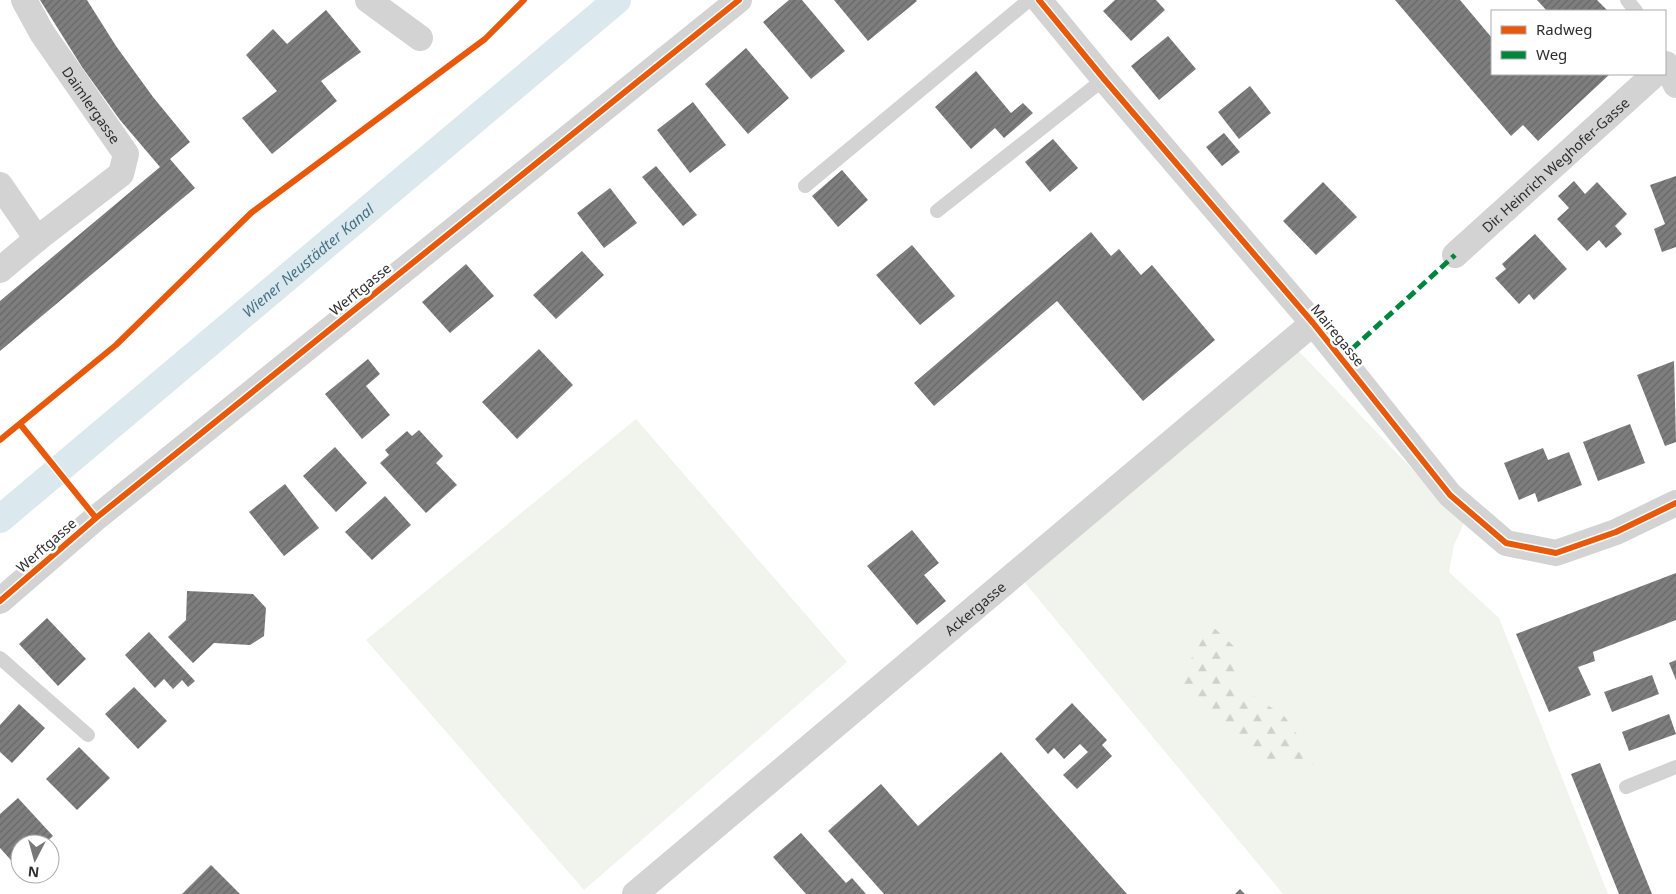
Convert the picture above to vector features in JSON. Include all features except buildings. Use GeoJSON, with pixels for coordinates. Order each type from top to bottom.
{"type":"FeatureCollection","features":[{"type":"Feature","properties":{"kind":"street","name":"Daimlergasse"},"geometry":{"type":"LineString","coordinates":[[0,270],[121,174],[126,154],[42,33],[24,0]]}},
{"type":"Feature","properties":{"kind":"street"},"geometry":{"type":"LineString","coordinates":[[368,0],[420,38]]}},
{"type":"Feature","properties":{"kind":"street","name":"Werftgasse"},"geometry":{"type":"LineString","coordinates":[[0,601],[96,518],[740,0]]}},
{"type":"Feature","properties":{"kind":"street","name":"Mairegasse"},"geometry":{"type":"LineString","coordinates":[[1039,0],[1104,79],[1313,323],[1450,495],[1506,543],[1556,553],[1616,532],[1676,503]]}},
{"type":"Feature","properties":{"kind":"street","name":"Dir. Heinrich Weghofer-Gasse"},"geometry":{"type":"LineString","coordinates":[[1455,255],[1659,75]]}},
{"type":"Feature","properties":{"kind":"street"},"geometry":{"type":"LineString","coordinates":[[0,184],[37,239]]}},
{"type":"Feature","properties":{"kind":"street","name":"Ackergasse"},"geometry":{"type":"LineString","coordinates":[[635,894],[1313,323]]}},
{"type":"Feature","properties":{"kind":"lane"},"geometry":{"type":"LineString","coordinates":[[805,186],[1029,0]]}},
{"type":"Feature","properties":{"kind":"lane"},"geometry":{"type":"LineString","coordinates":[[1627,0],[1635,10]]}},
{"type":"Feature","properties":{"kind":"lane"},"geometry":{"type":"LineString","coordinates":[[937,211],[1104,79]]}},
{"type":"Feature","properties":{"kind":"lane"},"geometry":{"type":"LineString","coordinates":[[0,658],[88,735]]}},
{"type":"Feature","properties":{"kind":"lane"},"geometry":{"type":"LineString","coordinates":[[1626,787],[1676,768]]}},
{"type":"Feature","properties":{"kind":"green space"},"geometry":{"type":"Polygon","coordinates":[[[1289,341],[1464,523],[1454,545],[1449,572],[1499,618],[1608,894],[1283,894],[1021,578],[1289,341]]]}},
{"type":"Feature","properties":{"kind":"green space"},"geometry":{"type":"Polygon","coordinates":[[[636,419],[847,662],[584,890],[366,640],[636,419]]]}},
{"type":"Feature","properties":{"kind":"green space"},"geometry":{"type":"Polygon","coordinates":[[[1211,625],[1240,652],[1235,683],[1285,717],[1318,765],[1261,759],[1174,688],[1211,625]]]}},
{"type":"Feature","properties":{"kind":"waterway","name":"Wiener Neustädter Kanal"},"geometry":{"type":"LineString","coordinates":[[0,519],[617,0]]}},
{"type":"Feature","properties":{"kind":"marked path"},"geometry":{"type":"LineString","coordinates":[[1341,359],[1455,255]]}},
{"type":"Feature","properties":{"kind":"cycle path"},"geometry":{"type":"LineString","coordinates":[[0,440],[116,345],[251,213],[485,39],[524,0]]}},
{"type":"Feature","properties":{"kind":"cycle path"},"geometry":{"type":"LineString","coordinates":[[0,601],[96,518],[739,0]]}},
{"type":"Feature","properties":{"kind":"cycle path"},"geometry":{"type":"LineString","coordinates":[[1039,0],[1104,79],[1313,323],[1450,495],[1506,543],[1556,553],[1616,532],[1676,503]]}},
{"type":"Feature","properties":{"kind":"cycle path"},"geometry":{"type":"LineString","coordinates":[[20,424],[96,518]]}}]}
